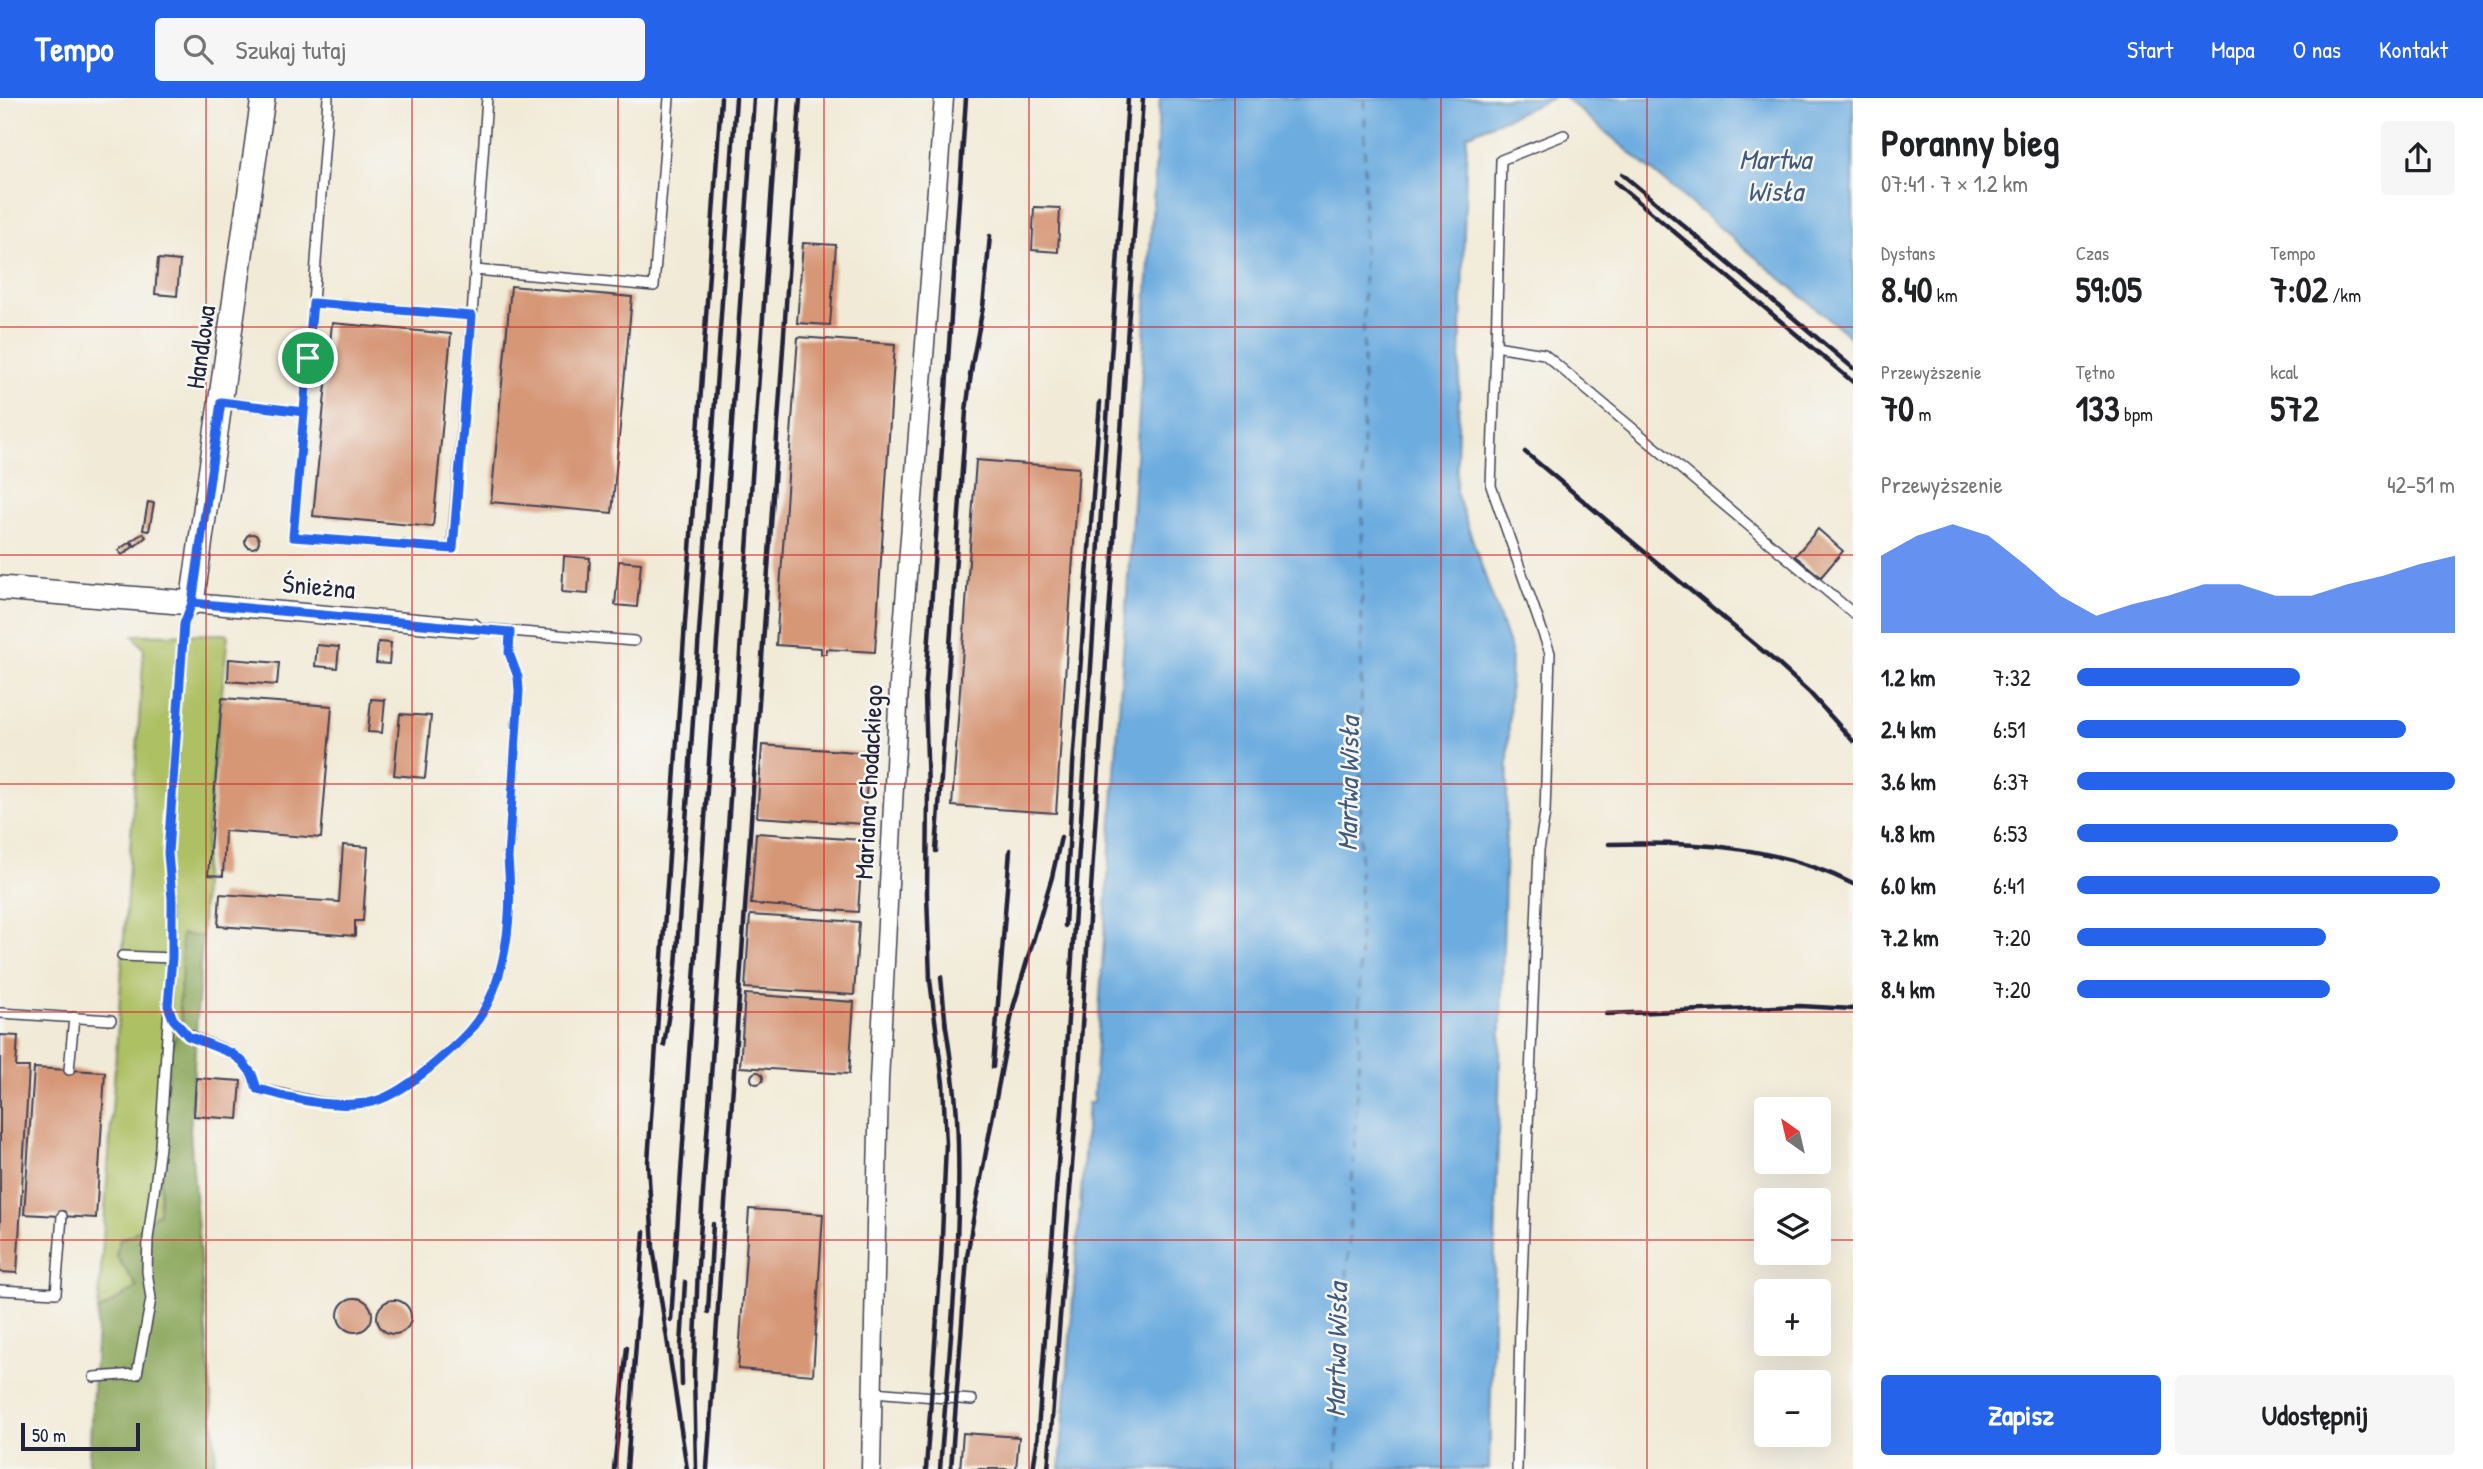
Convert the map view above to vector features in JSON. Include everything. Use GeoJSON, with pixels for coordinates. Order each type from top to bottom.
{"type":"FeatureCollection","features":[{"type":"Feature","properties":{"kind":"street","name":"Handlowa"},"geometry":{"type":"LineString","coordinates":[[192,603],[263,98]]}},
{"type":"Feature","properties":{"kind":"street","name":"Mariana Chodackiego"},"geometry":{"type":"LineString","coordinates":[[872,1469],[879,1081],[900,667],[944,98]]}},
{"type":"Feature","properties":{"kind":"street","name":"Śnieżna"},"geometry":{"type":"LineString","coordinates":[[0,588],[472,628]]}},
{"type":"Feature","properties":{"kind":"lane"},"geometry":{"type":"LineString","coordinates":[[328,98],[293,537],[453,549],[488,98]]}},
{"type":"Feature","properties":{"kind":"lane"},"geometry":{"type":"LineString","coordinates":[[475,270],[654,286],[669,98]]}},
{"type":"Feature","properties":{"kind":"lane"},"geometry":{"type":"LineString","coordinates":[[1517,1469],[1539,850],[1545,813],[1550,653],[1491,486],[1501,160],[1564,135]]}},
{"type":"Feature","properties":{"kind":"lane"},"geometry":{"type":"LineString","coordinates":[[313,303],[472,316]]}},
{"type":"Feature","properties":{"kind":"lane"},"geometry":{"type":"LineString","coordinates":[[1496,346],[1544,354],[1853,613]]}},
{"type":"Feature","properties":{"kind":"lane"},"geometry":{"type":"LineString","coordinates":[[221,402],[304,412]]}},
{"type":"Feature","properties":{"kind":"lane"},"geometry":{"type":"LineString","coordinates":[[94,1377],[137,1374],[151,1299],[147,1271],[148,1239],[160,1147],[172,958],[169,840],[184,624],[192,603]]}},
{"type":"Feature","properties":{"kind":"lane","name":"Śnieżna"},"geometry":{"type":"LineString","coordinates":[[472,628],[634,640]]}},
{"type":"Feature","properties":{"kind":"lane"},"geometry":{"type":"LineString","coordinates":[[168,1006],[173,1019],[188,1036],[231,1053],[242,1061],[252,1074],[257,1089],[317,1103],[370,1103],[396,1091],[449,1052],[472,1028],[491,995],[509,926],[509,845],[519,691],[518,677],[509,653],[510,632]]}},
{"type":"Feature","properties":{"kind":"lane"},"geometry":{"type":"LineString","coordinates":[[122,956],[172,958]]}},
{"type":"Feature","properties":{"kind":"lane"},"geometry":{"type":"LineString","coordinates":[[0,1013],[111,1020]]}},
{"type":"Feature","properties":{"kind":"lane"},"geometry":{"type":"LineString","coordinates":[[69,1070],[74,1017]]}},
{"type":"Feature","properties":{"kind":"lane"},"geometry":{"type":"LineString","coordinates":[[0,1290],[56,1293],[62,1216]]}},
{"type":"Feature","properties":{"kind":"lane"},"geometry":{"type":"LineString","coordinates":[[873,1392],[971,1400]]}},
{"type":"Feature","properties":{"kind":"green space"},"geometry":{"type":"Polygon","coordinates":[[[228,634],[203,873],[202,937],[182,935],[179,1005],[182,1023],[169,1051],[159,1213],[132,1235],[120,1239],[116,1255],[137,1287],[98,1312],[144,649],[133,635],[228,634]]]}},
{"type":"Feature","properties":{"kind":"green space"},"geometry":{"type":"Polygon","coordinates":[[[181,934],[202,937],[190,1131],[216,1454],[213,1469],[88,1469],[98,1312],[137,1287],[116,1255],[120,1239],[132,1235],[159,1212],[169,1051],[182,1023],[179,1005],[181,934]]]}},
{"type":"Feature","properties":{"kind":"water"},"geometry":{"type":"Polygon","coordinates":[[[1160,98],[1553,98],[1467,135],[1456,492],[1511,651],[1489,1469],[1060,1469],[1088,1103],[1093,1103],[1160,98]]]}},
{"type":"Feature","properties":{"kind":"water","name":"Martwa Wisła"},"geometry":{"type":"Polygon","coordinates":[[[1565,98],[1853,98],[1853,339],[1565,98]]]}},
{"type":"Feature","properties":{"kind":"building"},"geometry":{"type":"Polygon","coordinates":[[[1034,207],[1060,208],[1058,252],[1032,250],[1034,207]]]}},
{"type":"Feature","properties":{"kind":"building"},"geometry":{"type":"Polygon","coordinates":[[[803,243],[836,245],[830,325],[797,323],[803,243]]]}},
{"type":"Feature","properties":{"kind":"building"},"geometry":{"type":"Polygon","coordinates":[[[158,259],[180,261],[177,296],[155,294],[158,259]]]}},
{"type":"Feature","properties":{"kind":"building"},"geometry":{"type":"Polygon","coordinates":[[[511,286],[632,297],[612,513],[491,502],[511,286]]]}},
{"type":"Feature","properties":{"kind":"building"},"geometry":{"type":"Polygon","coordinates":[[[332,323],[451,334],[433,527],[313,516],[332,323]]]}},
{"type":"Feature","properties":{"kind":"building"},"geometry":{"type":"Polygon","coordinates":[[[798,337],[895,344],[875,652],[826,649],[826,654],[821,654],[821,648],[776,645],[798,337]]]}},
{"type":"Feature","properties":{"kind":"building"},"geometry":{"type":"Polygon","coordinates":[[[976,460],[1079,468],[1056,813],[952,806],[976,460]]]}},
{"type":"Feature","properties":{"kind":"building"},"geometry":{"type":"Polygon","coordinates":[[[148,502],[154,503],[149,531],[143,530],[148,502]]]}},
{"type":"Feature","properties":{"kind":"building"},"geometry":{"type":"Polygon","coordinates":[[[1818,529],[1843,551],[1821,577],[1795,556],[1818,529]]]}},
{"type":"Feature","properties":{"kind":"building"},"geometry":{"type":"Polygon","coordinates":[[[143,533],[146,537],[135,546],[131,541],[143,533]]]}},
{"type":"Feature","properties":{"kind":"building"},"geometry":{"type":"Polygon","coordinates":[[[249,534],[255,534],[259,541],[255,548],[249,548],[245,544],[245,538],[249,534]]]}},
{"type":"Feature","properties":{"kind":"building"},"geometry":{"type":"Polygon","coordinates":[[[130,542],[133,547],[122,555],[118,550],[130,542]]]}},
{"type":"Feature","properties":{"kind":"building"},"geometry":{"type":"Polygon","coordinates":[[[564,556],[590,558],[588,594],[562,592],[564,556]]]}},
{"type":"Feature","properties":{"kind":"building"},"geometry":{"type":"Polygon","coordinates":[[[619,561],[641,563],[637,607],[615,605],[619,561]]]}},
{"type":"Feature","properties":{"kind":"building"},"geometry":{"type":"Polygon","coordinates":[[[378,642],[391,643],[389,664],[376,663],[378,642]]]}},
{"type":"Feature","properties":{"kind":"building"},"geometry":{"type":"Polygon","coordinates":[[[317,645],[339,647],[337,668],[315,666],[317,645]]]}},
{"type":"Feature","properties":{"kind":"building"},"geometry":{"type":"Polygon","coordinates":[[[229,659],[279,663],[277,685],[228,681],[229,659]]]}},
{"type":"Feature","properties":{"kind":"building"},"geometry":{"type":"Polygon","coordinates":[[[222,698],[332,706],[321,838],[225,831],[223,876],[208,875],[222,698]]]}},
{"type":"Feature","properties":{"kind":"building"},"geometry":{"type":"Polygon","coordinates":[[[371,699],[385,700],[382,733],[368,732],[371,699]]]}},
{"type":"Feature","properties":{"kind":"building"},"geometry":{"type":"Polygon","coordinates":[[[400,714],[431,716],[425,778],[394,775],[400,714]]]}},
{"type":"Feature","properties":{"kind":"building"},"geometry":{"type":"Polygon","coordinates":[[[762,745],[869,753],[864,824],[757,817],[762,745]]]}},
{"type":"Feature","properties":{"kind":"building"},"geometry":{"type":"Polygon","coordinates":[[[756,833],[863,840],[858,912],[751,904],[756,833]]]}},
{"type":"Feature","properties":{"kind":"building"},"geometry":{"type":"Polygon","coordinates":[[[343,845],[368,847],[363,921],[355,921],[355,936],[218,926],[220,894],[339,902],[343,845]]]}},
{"type":"Feature","properties":{"kind":"building"},"geometry":{"type":"Polygon","coordinates":[[[750,915],[859,922],[854,995],[745,988],[750,915]]]}},
{"type":"Feature","properties":{"kind":"building"},"geometry":{"type":"Polygon","coordinates":[[[745,994],[854,1002],[849,1074],[740,1067],[745,994]]]}},
{"type":"Feature","properties":{"kind":"building"},"geometry":{"type":"Polygon","coordinates":[[[0,1035],[18,1036],[16,1067],[29,1067],[17,1273],[0,1272],[0,1035]]]}},
{"type":"Feature","properties":{"kind":"building"},"geometry":{"type":"Polygon","coordinates":[[[34,1068],[105,1072],[96,1218],[24,1214],[34,1068]]]}},
{"type":"Feature","properties":{"kind":"building"},"geometry":{"type":"Polygon","coordinates":[[[752,1073],[762,1073],[762,1083],[752,1083],[752,1073]]]}},
{"type":"Feature","properties":{"kind":"building"},"geometry":{"type":"Polygon","coordinates":[[[196,1078],[241,1081],[238,1119],[194,1116],[196,1078]]]}},
{"type":"Feature","properties":{"kind":"building"},"geometry":{"type":"Polygon","coordinates":[[[749,1209],[823,1214],[813,1375],[738,1369],[749,1209]]]}},
{"type":"Feature","properties":{"kind":"building"},"geometry":{"type":"Polygon","coordinates":[[[355,1298],[367,1303],[372,1315],[367,1327],[355,1332],[343,1327],[338,1315],[343,1303],[355,1298]]]}},
{"type":"Feature","properties":{"kind":"building"},"geometry":{"type":"Polygon","coordinates":[[[394,1300],[406,1305],[411,1317],[406,1329],[394,1334],[382,1329],[377,1317],[382,1305],[394,1300]]]}},
{"type":"Feature","properties":{"kind":"building"},"geometry":{"type":"Polygon","coordinates":[[[963,1433],[1019,1437],[1016,1469],[960,1469],[963,1433]]]}},
{"type":"Feature","properties":{"kind":"ferry route"},"geometry":{"type":"LineString","coordinates":[[1336,1469],[1359,1061],[1365,98]]}},
{"type":"Feature","properties":{"kind":"railway"},"geometry":{"type":"LineString","coordinates":[[687,1469],[653,1247],[648,1162],[721,98]]}},
{"type":"Feature","properties":{"kind":"railway"},"geometry":{"type":"LineString","coordinates":[[664,1045],[676,966],[736,98]]}},
{"type":"Feature","properties":{"kind":"railway"},"geometry":{"type":"LineString","coordinates":[[671,1320],[754,98]]}},
{"type":"Feature","properties":{"kind":"railway"},"geometry":{"type":"LineString","coordinates":[[696,1469],[694,1372],[698,1266],[778,98]]}},
{"type":"Feature","properties":{"kind":"railway"},"geometry":{"type":"LineString","coordinates":[[707,1469],[800,98]]}},
{"type":"Feature","properties":{"kind":"railway"},"geometry":{"type":"LineString","coordinates":[[926,1469],[941,1260],[946,1144],[943,1083],[930,980],[925,696],[966,98]]}},
{"type":"Feature","properties":{"kind":"railway"},"geometry":{"type":"LineString","coordinates":[[1033,1469],[1062,1111],[1128,98]]}},
{"type":"Feature","properties":{"kind":"railway"},"geometry":{"type":"LineString","coordinates":[[1048,1469],[1077,1102],[1143,98]]}},
{"type":"Feature","properties":{"kind":"railway"},"geometry":{"type":"LineString","coordinates":[[1622,174],[1853,368]]}},
{"type":"Feature","properties":{"kind":"railway"},"geometry":{"type":"LineString","coordinates":[[1615,182],[1853,382]]}},
{"type":"Feature","properties":{"kind":"railway"},"geometry":{"type":"LineString","coordinates":[[970,375],[983,307],[990,236]]}},
{"type":"Feature","properties":{"kind":"railway"},"geometry":{"type":"LineString","coordinates":[[936,851],[966,411],[972,366]]}},
{"type":"Feature","properties":{"kind":"railway"},"geometry":{"type":"LineString","coordinates":[[1065,926],[1073,765],[1100,402]]}},
{"type":"Feature","properties":{"kind":"railway"},"geometry":{"type":"LineString","coordinates":[[1525,452],[1776,662],[1809,692],[1853,741]]}},
{"type":"Feature","properties":{"kind":"railway"},"geometry":{"type":"LineString","coordinates":[[951,1469],[967,1257],[972,1226],[1013,1008],[1052,877],[1061,837]]}},
{"type":"Feature","properties":{"kind":"railway"},"geometry":{"type":"LineString","coordinates":[[1609,844],[1703,845],[1765,854],[1795,861],[1853,884]]}},
{"type":"Feature","properties":{"kind":"railway"},"geometry":{"type":"LineString","coordinates":[[993,1067],[1010,850]]}},
{"type":"Feature","properties":{"kind":"railway"},"geometry":{"type":"LineString","coordinates":[[941,977],[946,1028]]}},
{"type":"Feature","properties":{"kind":"railway"},"geometry":{"type":"LineString","coordinates":[[1606,1014],[1800,1006],[1853,1009]]}},
{"type":"Feature","properties":{"kind":"railway"},"geometry":{"type":"LineString","coordinates":[[940,1469],[958,1205],[957,1117],[945,1021]]}},
{"type":"Feature","properties":{"kind":"railway"},"geometry":{"type":"LineString","coordinates":[[708,1312],[713,1224]]}},
{"type":"Feature","properties":{"kind":"railway"},"geometry":{"type":"LineString","coordinates":[[627,1469],[644,1232]]}},
{"type":"Feature","properties":{"kind":"railway"},"geometry":{"type":"LineString","coordinates":[[682,1385],[681,1346],[685,1282]]}},
{"type":"Feature","properties":{"kind":"railway"},"geometry":{"type":"LineString","coordinates":[[614,1469],[627,1347]]}},
{"type":"Feature","properties":{"kind":"route"},"geometry":{"type":"LineString","coordinates":[[308,358],[304,412],[221,402],[192,603],[184,624],[168,853],[172,898],[172,958],[168,1006],[178,1027],[188,1036],[231,1053],[242,1061],[252,1074],[257,1089],[317,1103],[344,1105],[370,1103],[419,1076],[449,1052],[472,1028],[491,995],[504,954],[509,926],[511,885],[508,858],[519,691],[518,677],[509,653],[510,632],[192,603],[207,502],[221,402],[304,412],[293,537],[453,549],[472,316],[313,303],[308,358]]}}]}
